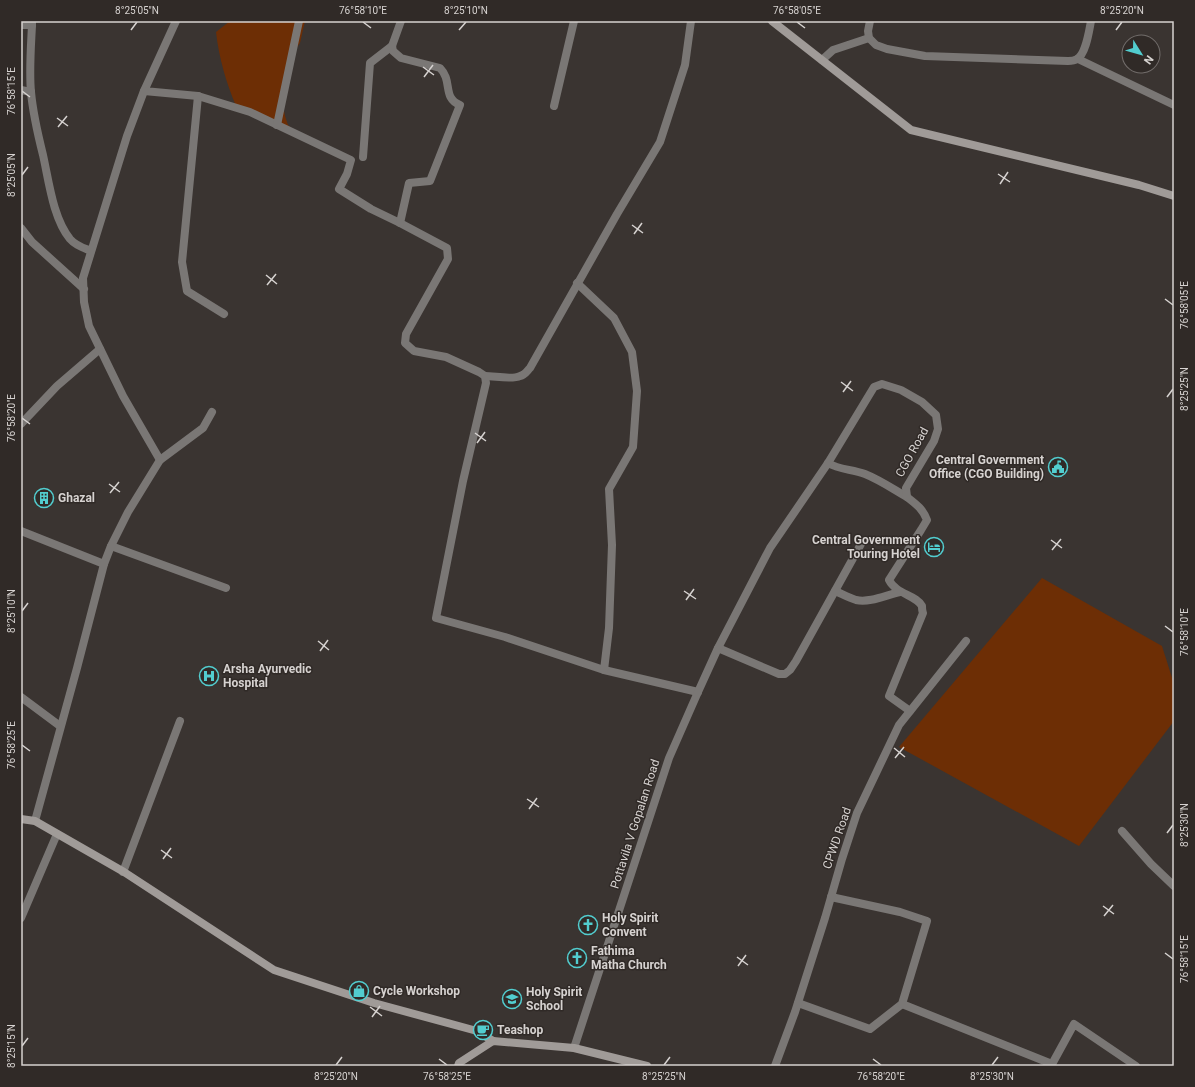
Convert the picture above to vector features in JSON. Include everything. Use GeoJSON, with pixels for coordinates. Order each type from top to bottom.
{"type":"FeatureCollection","features":[{"type":"Feature","properties":{"kind":"street"},"geometry":{"type":"LineString","coordinates":[[160,460],[123,396],[89,326],[84,302],[83,278],[127,136],[144,91],[176,21]]}},
{"type":"Feature","properties":{"kind":"street"},"geometry":{"type":"LineString","coordinates":[[277,125],[299,21]]}},
{"type":"Feature","properties":{"kind":"street"},"geometry":{"type":"LineString","coordinates":[[363,157],[370,63],[392,46],[401,21]]}},
{"type":"Feature","properties":{"kind":"street"},"geometry":{"type":"LineString","coordinates":[[554,106],[574,21]]}},
{"type":"Feature","properties":{"kind":"street"},"geometry":{"type":"LineString","coordinates":[[144,91],[198,96],[250,112],[351,160],[347,174],[339,189],[371,210],[400,223],[447,248],[448,259],[406,334],[405,343],[414,351],[446,357],[485,376],[514,378],[525,374],[530,368],[617,214],[660,142],[685,65],[691,21]]}},
{"type":"Feature","properties":{"kind":"street"},"geometry":{"type":"LineString","coordinates":[[772,21],[911,130],[1139,185],[1174,196]]}},
{"type":"Feature","properties":{"kind":"street"},"geometry":{"type":"LineString","coordinates":[[870,21],[868,32],[869,38],[876,45],[888,49],[926,56],[1068,61],[1078,59],[1174,105]]}},
{"type":"Feature","properties":{"kind":"street"},"geometry":{"type":"LineString","coordinates":[[1078,59],[1083,52],[1091,21]]}},
{"type":"Feature","properties":{"kind":"street"},"geometry":{"type":"LineString","coordinates":[[21,25],[32,23],[31,92],[35,118],[57,214],[71,240],[79,246],[92,251]]}},
{"type":"Feature","properties":{"kind":"street"},"geometry":{"type":"LineString","coordinates":[[822,60],[833,50],[869,38]]}},
{"type":"Feature","properties":{"kind":"street"},"geometry":{"type":"LineString","coordinates":[[392,46],[393,51],[401,58],[440,68],[444,72],[447,79],[451,100],[460,105],[430,181],[409,183],[400,223]]}},
{"type":"Feature","properties":{"kind":"street"},"geometry":{"type":"LineString","coordinates":[[21,90],[31,92]]}},
{"type":"Feature","properties":{"kind":"street"},"geometry":{"type":"LineString","coordinates":[[198,96],[182,262],[187,291],[224,314]]}},
{"type":"Feature","properties":{"kind":"street"},"geometry":{"type":"LineString","coordinates":[[21,228],[32,242],[84,289]]}},
{"type":"Feature","properties":{"kind":"street"},"geometry":{"type":"LineString","coordinates":[[578,283],[614,318],[632,352],[637,391],[633,447],[609,489],[612,545],[609,628],[604,670]]}},
{"type":"Feature","properties":{"kind":"street"},"geometry":{"type":"LineString","coordinates":[[21,424],[57,386],[100,350]]}},
{"type":"Feature","properties":{"kind":"street"},"geometry":{"type":"LineString","coordinates":[[485,376],[486,383],[463,481],[436,618],[505,637],[604,670],[698,692]]}},
{"type":"Feature","properties":{"kind":"street","name":"CGO Road"},"geometry":{"type":"LineString","coordinates":[[874,387],[882,384],[901,390],[922,402],[936,415],[938,429],[934,441],[906,488],[907,497],[925,513],[927,520],[889,580],[891,585],[900,592],[918,602],[922,607],[923,613],[889,696],[910,711]]}},
{"type":"Feature","properties":{"kind":"street","name":"Pottavila V Gopalan Road"},"geometry":{"type":"LineString","coordinates":[[574,1048],[669,758],[698,692],[718,648],[770,548],[828,463],[874,387]]}},
{"type":"Feature","properties":{"kind":"street"},"geometry":{"type":"LineString","coordinates":[[35,822],[104,564],[111,546],[128,512],[160,460],[203,428],[212,412]]}},
{"type":"Feature","properties":{"kind":"street"},"geometry":{"type":"LineString","coordinates":[[828,463],[835,468],[864,474],[879,480],[907,497]]}},
{"type":"Feature","properties":{"kind":"street"},"geometry":{"type":"LineString","coordinates":[[21,531],[104,564]]}},
{"type":"Feature","properties":{"kind":"street"},"geometry":{"type":"LineString","coordinates":[[718,648],[779,674],[786,674],[796,661],[862,544]]}},
{"type":"Feature","properties":{"kind":"street"},"geometry":{"type":"LineString","coordinates":[[111,546],[226,588]]}},
{"type":"Feature","properties":{"kind":"street"},"geometry":{"type":"LineString","coordinates":[[835,591],[862,601],[900,592]]}},
{"type":"Feature","properties":{"kind":"street","name":"CPWD Road"},"geometry":{"type":"LineString","coordinates":[[775,1066],[798,1003],[857,813],[899,725],[966,641]]}},
{"type":"Feature","properties":{"kind":"street"},"geometry":{"type":"LineString","coordinates":[[21,697],[60,726]]}},
{"type":"Feature","properties":{"kind":"street"},"geometry":{"type":"LineString","coordinates":[[124,872],[180,721]]}},
{"type":"Feature","properties":{"kind":"street"},"geometry":{"type":"LineString","coordinates":[[21,819],[35,822],[124,872],[274,970],[374,1003],[477,1032],[493,1041],[574,1048],[647,1066]]}},
{"type":"Feature","properties":{"kind":"street"},"geometry":{"type":"LineString","coordinates":[[1122,831],[1151,864],[1174,886]]}},
{"type":"Feature","properties":{"kind":"street"},"geometry":{"type":"LineString","coordinates":[[21,918],[58,834]]}},
{"type":"Feature","properties":{"kind":"street"},"geometry":{"type":"LineString","coordinates":[[798,1003],[870,1029],[902,1004],[927,921],[900,912],[831,897]]}},
{"type":"Feature","properties":{"kind":"street"},"geometry":{"type":"LineString","coordinates":[[902,1004],[1052,1065],[1074,1024],[1136,1066]]}},
{"type":"Feature","properties":{"kind":"street"},"geometry":{"type":"LineString","coordinates":[[458,1066],[459,1063],[493,1041]]}},
{"type":"Feature","properties":{"kind":"shaded area"},"geometry":{"type":"Polygon","coordinates":[[[230,21],[305,21],[300,43],[291,56],[282,100],[288,125],[296,132],[236,106],[223,70],[216,32],[230,21]]]}},
{"type":"Feature","properties":{"kind":"shaded area"},"geometry":{"type":"Polygon","coordinates":[[[1042,578],[1162,646],[1174,684],[1174,721],[1079,846],[899,747],[1042,578]]]}},
{"type":"Feature","properties":{"kind":"place","name":"Central Government Office (CGO Building)"},"geometry":{"type":"Point","coordinates":[1058,467]}},
{"type":"Feature","properties":{"kind":"place","name":"Ghazal"},"geometry":{"type":"Point","coordinates":[44,498]}},
{"type":"Feature","properties":{"kind":"place","name":"Central Government Touring Hotel"},"geometry":{"type":"Point","coordinates":[934,547]}},
{"type":"Feature","properties":{"kind":"place","name":"Arsha Ayurvedic Hospital"},"geometry":{"type":"Point","coordinates":[209,676]}},
{"type":"Feature","properties":{"kind":"place","name":"Holy Spirit Convent"},"geometry":{"type":"Point","coordinates":[588,925]}},
{"type":"Feature","properties":{"kind":"place","name":"Fathima Matha Church"},"geometry":{"type":"Point","coordinates":[577,958]}},
{"type":"Feature","properties":{"kind":"place","name":"Cycle Workshop"},"geometry":{"type":"Point","coordinates":[359,991]}},
{"type":"Feature","properties":{"kind":"place","name":"Holy Spirit School"},"geometry":{"type":"Point","coordinates":[512,999]}},
{"type":"Feature","properties":{"kind":"place","name":"Teashop"},"geometry":{"type":"Point","coordinates":[483,1030]}}]}
